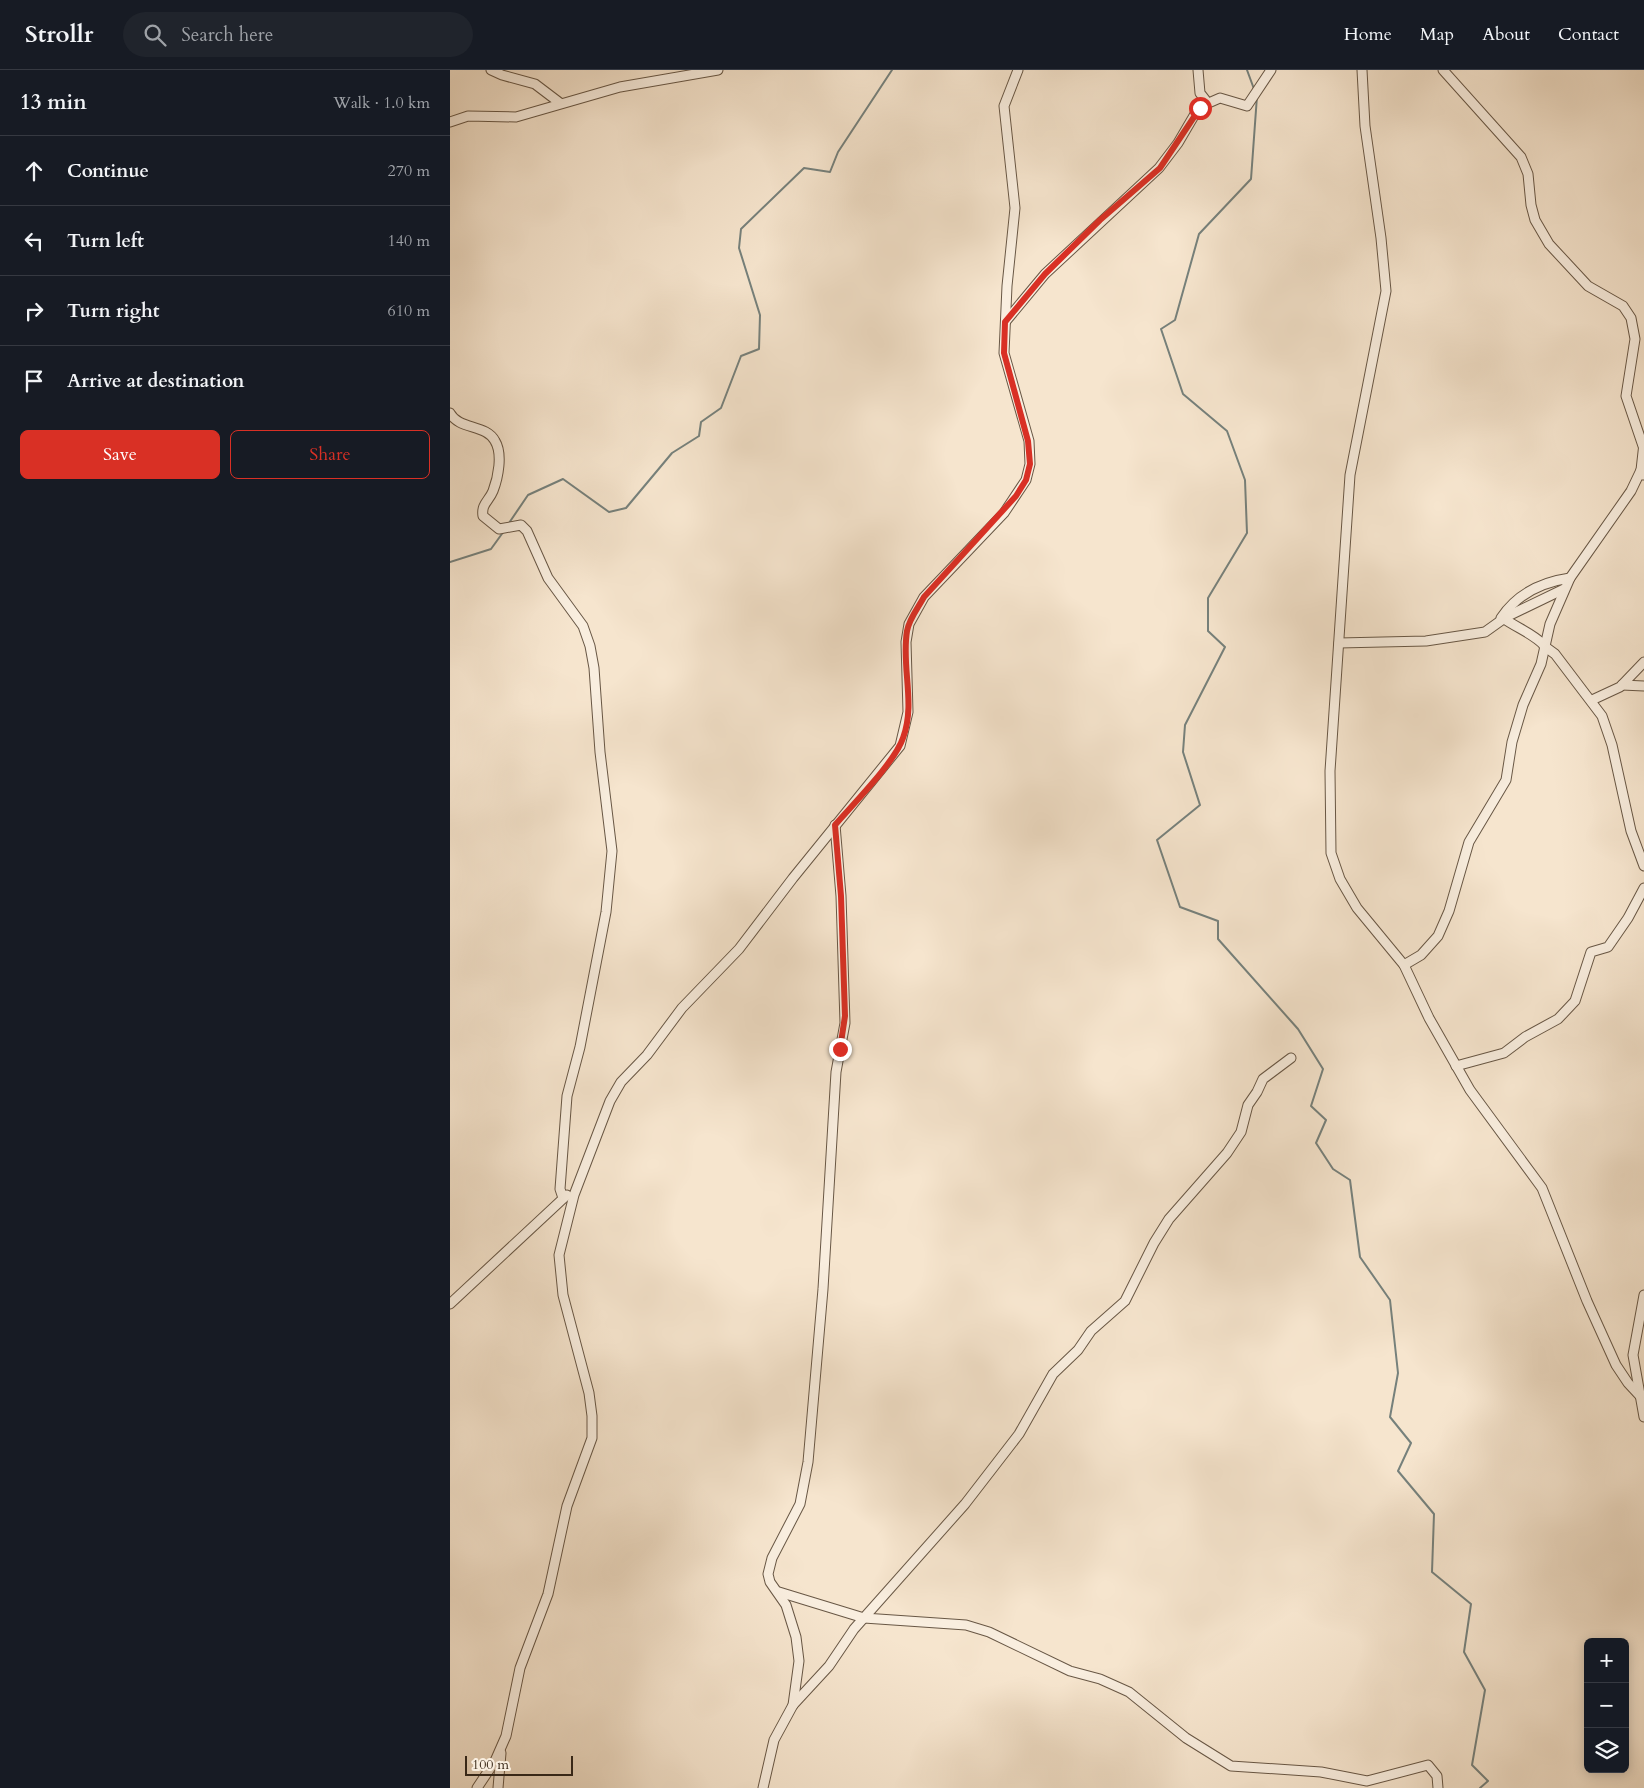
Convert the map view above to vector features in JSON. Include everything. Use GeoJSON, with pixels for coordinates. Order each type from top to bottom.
{"type":"FeatureCollection","features":[{"type":"Feature","properties":{"kind":"street"},"geometry":{"type":"LineString","coordinates":[[491,70],[535,84],[560,103]]}},
{"type":"Feature","properties":{"kind":"street"},"geometry":{"type":"LineString","coordinates":[[660,80],[664,70]]}},
{"type":"Feature","properties":{"kind":"street"},"geometry":{"type":"LineString","coordinates":[[450,122],[468,116],[508,118],[620,87],[718,70]]}},
{"type":"Feature","properties":{"kind":"street"},"geometry":{"type":"LineString","coordinates":[[498,1788],[501,1749],[511,1718],[520,1668],[553,1577],[567,1506],[592,1438],[589,1393],[567,1312],[559,1269],[559,1254],[565,1228],[592,1146],[616,1089],[647,1055],[682,1008],[739,949],[835,825],[891,758],[904,737],[909,698],[906,642],[909,624],[924,597],[1004,513],[1026,480],[1030,464],[1028,441],[1004,353],[1014,208],[1004,106],[1018,70]]}},
{"type":"Feature","properties":{"kind":"street"},"geometry":{"type":"LineString","coordinates":[[1198,70],[1200,93],[1207,102]]}},
{"type":"Feature","properties":{"kind":"street"},"geometry":{"type":"LineString","coordinates":[[1005,322],[1050,270],[1160,168],[1178,143],[1195,114],[1207,102],[1220,98],[1247,106],[1271,70]]}},
{"type":"Feature","properties":{"kind":"street"},"geometry":{"type":"LineString","coordinates":[[1362,70],[1365,126],[1382,238],[1386,292],[1350,475],[1330,771],[1331,853],[1340,879],[1357,908],[1404,965],[1429,1018],[1475,1097],[1542,1188],[1587,1301],[1616,1365],[1628,1384],[1641,1397]]}},
{"type":"Feature","properties":{"kind":"street"},"geometry":{"type":"LineString","coordinates":[[1404,965],[1430,947],[1443,927],[1469,842],[1506,780],[1514,734],[1523,705],[1541,664],[1550,624],[1564,589],[1643,474],[1643,445],[1626,396],[1635,338],[1628,312],[1618,303],[1588,286],[1549,244],[1535,220],[1530,205],[1528,174],[1521,157],[1443,70]]}},
{"type":"Feature","properties":{"kind":"street"},"geometry":{"type":"LineString","coordinates":[[450,413],[456,422],[484,432],[496,442],[499,453],[496,476],[493,491],[483,508],[483,516],[498,529],[521,525],[527,531],[552,584],[582,626],[590,646],[594,668],[600,752],[612,844],[612,868],[597,962],[567,1096],[560,1189],[563,1198]]}},
{"type":"Feature","properties":{"kind":"street"},"geometry":{"type":"LineString","coordinates":[[1501,619],[1509,608],[1522,596],[1551,582],[1570,578]]}},
{"type":"Feature","properties":{"kind":"street"},"geometry":{"type":"LineString","coordinates":[[1339,643],[1426,641],[1485,632],[1501,619],[1564,589]]}},
{"type":"Feature","properties":{"kind":"street"},"geometry":{"type":"LineString","coordinates":[[1501,619],[1533,634],[1556,654],[1592,700],[1602,716],[1612,744],[1627,819],[1643,861]]}},
{"type":"Feature","properties":{"kind":"street"},"geometry":{"type":"LineString","coordinates":[[1592,700],[1622,685],[1644,662]]}},
{"type":"Feature","properties":{"kind":"street"},"geometry":{"type":"LineString","coordinates":[[1622,685],[1644,686]]}},
{"type":"Feature","properties":{"kind":"street"},"geometry":{"type":"LineString","coordinates":[[793,1705],[798,1649],[790,1616],[779,1592],[768,1578],[769,1565],[800,1504],[808,1462],[823,1289],[828,1183],[834,1128],[836,1078],[845,1028],[841,896],[835,825]]}},
{"type":"Feature","properties":{"kind":"street"},"geometry":{"type":"LineString","coordinates":[[1456,1066],[1504,1053],[1525,1037],[1567,1011],[1578,994],[1591,952],[1608,947],[1628,918],[1644,888]]}},
{"type":"Feature","properties":{"kind":"street"},"geometry":{"type":"LineString","coordinates":[[763,1788],[774,1740],[793,1705],[829,1666],[845,1640],[966,1504],[1019,1434],[1048,1380],[1078,1350],[1091,1331],[1125,1300],[1154,1243],[1169,1219],[1242,1132],[1248,1105],[1263,1079],[1291,1058]]}},
{"type":"Feature","properties":{"kind":"street"},"geometry":{"type":"LineString","coordinates":[[450,1304],[580,1181]]}},
{"type":"Feature","properties":{"kind":"street"},"geometry":{"type":"LineString","coordinates":[[1644,1296],[1633,1355],[1644,1417]]}},
{"type":"Feature","properties":{"kind":"street"},"geometry":{"type":"LineString","coordinates":[[779,1592],[864,1618],[966,1625],[989,1632],[1063,1668],[1100,1679],[1129,1692],[1186,1738],[1226,1764],[1321,1772],[1367,1781],[1428,1765],[1437,1776],[1438,1788]]}},
{"type":"Feature","properties":{"kind":"street"},"geometry":{"type":"LineString","coordinates":[[477,1788],[501,1749]]}},
{"type":"Feature","properties":{"kind":"waterway"},"geometry":{"type":"LineString","coordinates":[[509,523],[528,495],[563,479],[609,512],[626,508],[672,453],[699,436],[701,422],[721,408],[741,356],[759,349],[760,315],[739,248],[741,229],[804,168],[830,172],[838,152],[892,70]]}},
{"type":"Feature","properties":{"kind":"waterway"},"geometry":{"type":"LineString","coordinates":[[1247,70],[1254,89]]}},
{"type":"Feature","properties":{"kind":"waterway"},"geometry":{"type":"LineString","coordinates":[[1257,96],[1251,179],[1199,234],[1175,320],[1161,329],[1183,394],[1227,431],[1245,480],[1247,533],[1208,598],[1208,631],[1225,647],[1185,725],[1183,752],[1200,805],[1157,840],[1180,907],[1218,921],[1218,939],[1298,1029],[1323,1069],[1311,1106],[1326,1120],[1316,1143],[1333,1169],[1350,1180],[1360,1257],[1390,1300],[1398,1373],[1390,1417],[1411,1443],[1398,1471],[1434,1514],[1432,1572],[1471,1604],[1464,1652],[1485,1690],[1472,1765],[1488,1781],[1480,1788]]}},
{"type":"Feature","properties":{"kind":"waterway"},"geometry":{"type":"LineString","coordinates":[[450,562],[491,549],[504,531]]}},
{"type":"Feature","properties":{"kind":"route"},"geometry":{"type":"LineString","coordinates":[[840,1049],[845,1028],[845,1016],[841,896],[835,825],[891,758],[904,737],[909,698],[906,642],[909,624],[924,597],[1004,513],[1026,480],[1030,464],[1028,441],[1004,353],[1005,322],[1054,265],[1082,241],[1100,220],[1160,168],[1200,108]]}}]}
